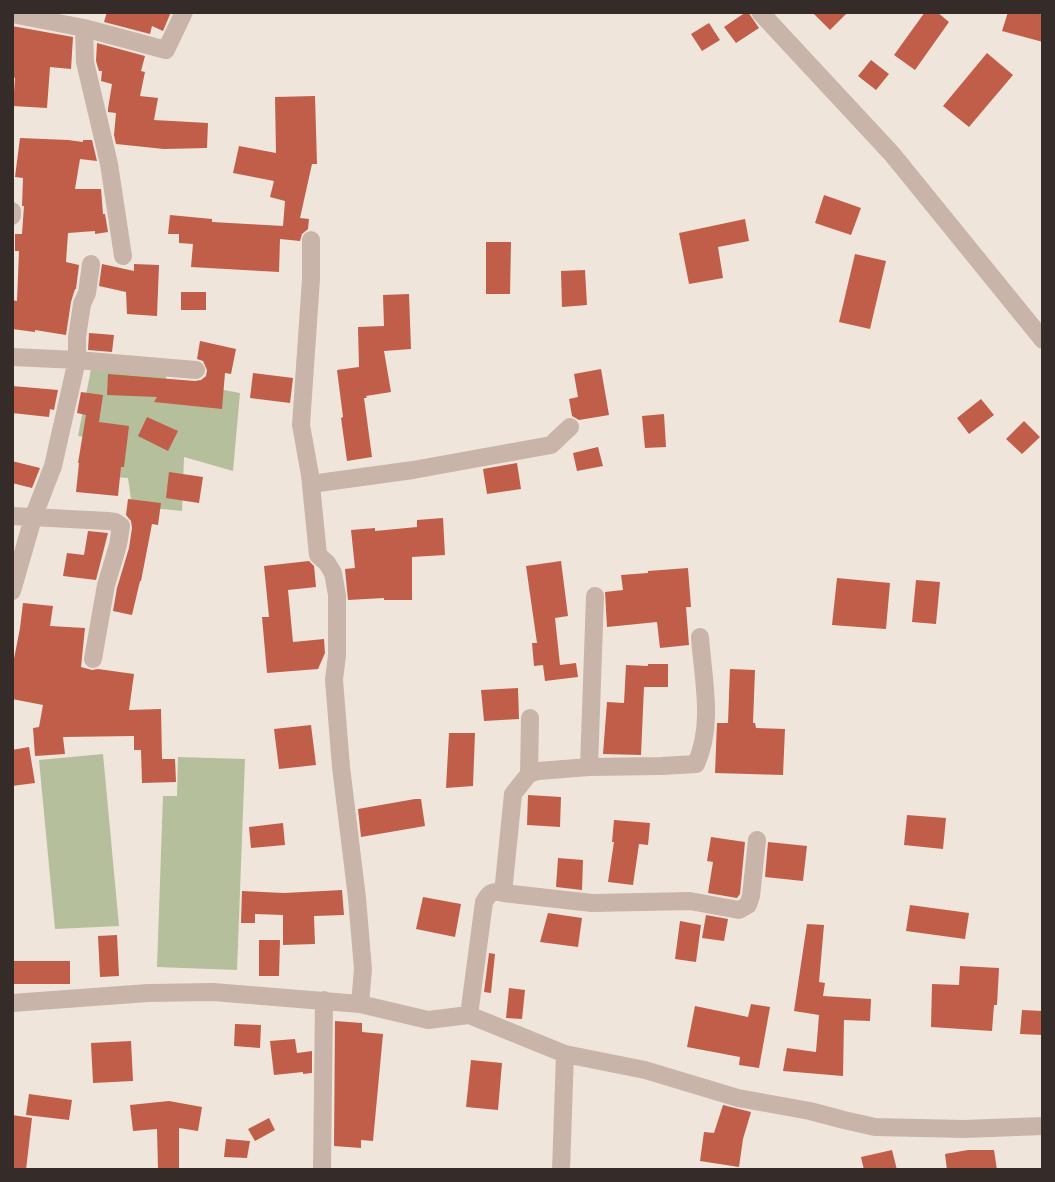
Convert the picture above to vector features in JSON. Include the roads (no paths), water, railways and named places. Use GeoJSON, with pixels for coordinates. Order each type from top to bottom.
{"type":"FeatureCollection","features":[{"type":"Feature","properties":{"kind":"street"},"geometry":{"type":"LineString","coordinates":[[12,15],[85,28],[166,50],[184,12]]}},
{"type":"Feature","properties":{"kind":"street"},"geometry":{"type":"LineString","coordinates":[[760,12],[892,154],[1043,341]]}},
{"type":"Feature","properties":{"kind":"street"},"geometry":{"type":"LineString","coordinates":[[85,28],[85,62],[109,164],[123,256]]}},
{"type":"Feature","properties":{"kind":"street"},"geometry":{"type":"LineString","coordinates":[[311,240],[311,279],[301,425],[311,484],[318,555],[333,573],[337,595],[337,655],[334,680],[363,969],[360,1004]]}},
{"type":"Feature","properties":{"kind":"street"},"geometry":{"type":"LineString","coordinates":[[12,591],[33,518],[54,466],[77,359],[77,337],[91,264]]}},
{"type":"Feature","properties":{"kind":"street"},"geometry":{"type":"LineString","coordinates":[[12,357],[77,359],[196,370]]}},
{"type":"Feature","properties":{"kind":"street"},"geometry":{"type":"LineString","coordinates":[[311,484],[413,470],[551,445],[570,427]]}},
{"type":"Feature","properties":{"kind":"street"},"geometry":{"type":"LineString","coordinates":[[12,516],[108,521],[121,526],[106,585],[93,659]]}},
{"type":"Feature","properties":{"kind":"street"},"geometry":{"type":"LineString","coordinates":[[589,767],[595,596]]}},
{"type":"Feature","properties":{"kind":"street"},"geometry":{"type":"LineString","coordinates":[[503,893],[513,794],[529,774],[589,767],[696,764],[706,734],[700,637]]}},
{"type":"Feature","properties":{"kind":"street"},"geometry":{"type":"LineString","coordinates":[[529,774],[530,718]]}},
{"type":"Feature","properties":{"kind":"street"},"geometry":{"type":"LineString","coordinates":[[470,1015],[484,902],[488,895],[493,892],[592,903],[690,901],[739,910],[748,905],[751,897],[757,840]]}},
{"type":"Feature","properties":{"kind":"street"},"geometry":{"type":"LineString","coordinates":[[12,1003],[148,993],[213,992],[360,1004],[428,1020],[470,1015],[565,1054],[645,1070],[738,1098],[810,1111],[875,1127],[964,1129],[1043,1126]]}},
{"type":"Feature","properties":{"kind":"street"},"geometry":{"type":"LineString","coordinates":[[322,1170],[324,1000]]}},
{"type":"Feature","properties":{"kind":"street"},"geometry":{"type":"LineString","coordinates":[[561,1170],[565,1054]]}}]}
